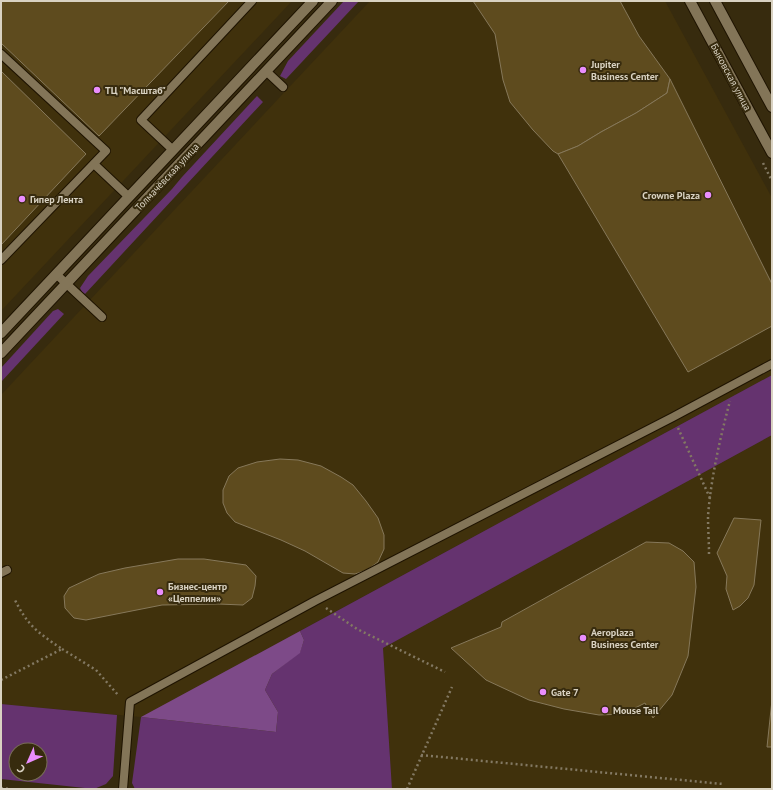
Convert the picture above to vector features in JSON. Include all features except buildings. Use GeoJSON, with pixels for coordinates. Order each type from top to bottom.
{"type":"FeatureCollection","features":[{"type":"Feature","properties":{"kind":"street","name":"Толмачёвская улица"},"geometry":{"type":"LineString","coordinates":[[1,333],[313,1]]}},
{"type":"Feature","properties":{"kind":"street","name":"Толмачёвская улица"},"geometry":{"type":"LineString","coordinates":[[1,353],[332,1]]}},
{"type":"Feature","properties":{"kind":"street","name":"Быковская улица"},"geometry":{"type":"LineString","coordinates":[[690,1],[772,152]]}},
{"type":"Feature","properties":{"kind":"street"},"geometry":{"type":"LineString","coordinates":[[714,1],[772,107]]}},
{"type":"Feature","properties":{"kind":"lane"},"geometry":{"type":"LineString","coordinates":[[173,150],[141,120],[252,1]]}},
{"type":"Feature","properties":{"kind":"lane"},"geometry":{"type":"LineString","coordinates":[[1,54],[106,151],[1,260]]}},
{"type":"Feature","properties":{"kind":"lane"},"geometry":{"type":"LineString","coordinates":[[266,71],[283,87]]}},
{"type":"Feature","properties":{"kind":"lane"},"geometry":{"type":"LineString","coordinates":[[94,164],[129,197]]}},
{"type":"Feature","properties":{"kind":"lane"},"geometry":{"type":"LineString","coordinates":[[56,274],[102,317]]}},
{"type":"Feature","properties":{"kind":"lane"},"geometry":{"type":"LineString","coordinates":[[124,789],[130,702],[315,601],[673,417],[772,364]]}},
{"type":"Feature","properties":{"kind":"path"},"geometry":{"type":"LineString","coordinates":[[709,554],[708,517],[712,485],[725,419],[736,382]]}},
{"type":"Feature","properties":{"kind":"path"},"geometry":{"type":"LineString","coordinates":[[673,417],[710,498]]}},
{"type":"Feature","properties":{"kind":"path"},"geometry":{"type":"LineString","coordinates":[[14,598],[25,619],[32,627],[62,649],[96,670],[120,697]]}},
{"type":"Feature","properties":{"kind":"path"},"geometry":{"type":"LineString","coordinates":[[315,601],[357,629],[445,672]]}},
{"type":"Feature","properties":{"kind":"path"},"geometry":{"type":"LineString","coordinates":[[1,680],[62,649]]}},
{"type":"Feature","properties":{"kind":"path"},"geometry":{"type":"LineString","coordinates":[[407,789],[452,687]]}},
{"type":"Feature","properties":{"kind":"path"},"geometry":{"type":"LineString","coordinates":[[421,755],[723,784]]}},
{"type":"Feature","properties":{"kind":"path"},"geometry":{"type":"LineString","coordinates":[[1,788],[11,789]]}},
{"type":"Feature","properties":{"kind":"shaded area"},"geometry":{"type":"Polygon","coordinates":[[[1,1],[292,1],[1,311],[1,1]]]}},
{"type":"Feature","properties":{"kind":"shaded area"},"geometry":{"type":"Polygon","coordinates":[[[344,1],[359,1],[286,79],[280,76],[288,61],[344,1]]]}},
{"type":"Feature","properties":{"kind":"shaded area"},"geometry":{"type":"Polygon","coordinates":[[[370,1],[665,1],[772,198],[772,375],[141,717],[1,704],[1,395],[370,1]]]}},
{"type":"Feature","properties":{"kind":"shaded area"},"geometry":{"type":"Polygon","coordinates":[[[257,96],[263,102],[85,294],[82,292],[80,288],[88,276],[172,189],[257,96]]]}},
{"type":"Feature","properties":{"kind":"shaded area"},"geometry":{"type":"Polygon","coordinates":[[[58,309],[64,314],[1,382],[1,368],[53,311],[58,309]]]}},
{"type":"Feature","properties":{"kind":"shaded area"},"geometry":{"type":"Polygon","coordinates":[[[772,375],[772,435],[383,648],[392,789],[135,789],[132,783],[141,717],[276,732],[278,712],[265,690],[272,674],[300,652],[304,640],[300,631],[772,375]]]}},
{"type":"Feature","properties":{"kind":"shaded area"},"geometry":{"type":"Polygon","coordinates":[[[772,435],[772,789],[392,789],[383,648],[772,435]]]}},
{"type":"Feature","properties":{"kind":"shaded area"},"geometry":{"type":"Polygon","coordinates":[[[300,631],[304,640],[300,653],[272,674],[265,690],[278,712],[276,732],[141,717],[300,631]]]}},
{"type":"Feature","properties":{"kind":"shaded area"},"geometry":{"type":"Polygon","coordinates":[[[1,704],[117,715],[113,776],[106,784],[94,789],[29,782],[48,782],[48,742],[8,742],[8,780],[1,779],[1,704]]]}},
{"type":"Feature","properties":{"kind":"place","name":"Jupiter Business Center"},"geometry":{"type":"Point","coordinates":[583,70]}},
{"type":"Feature","properties":{"kind":"place","name":"ТЦ \"Масштаб\""},"geometry":{"type":"Point","coordinates":[97,90]}},
{"type":"Feature","properties":{"kind":"place","name":"Crowne Plaza"},"geometry":{"type":"Point","coordinates":[708,195]}},
{"type":"Feature","properties":{"kind":"place","name":"Гипер Лента"},"geometry":{"type":"Point","coordinates":[22,199]}},
{"type":"Feature","properties":{"kind":"place","name":"Бизнес-центр «Цеппелин»"},"geometry":{"type":"Point","coordinates":[160,592]}},
{"type":"Feature","properties":{"kind":"place","name":"Aeroplaza Business Center"},"geometry":{"type":"Point","coordinates":[583,638]}},
{"type":"Feature","properties":{"kind":"place","name":"Gate 7"},"geometry":{"type":"Point","coordinates":[543,692]}},
{"type":"Feature","properties":{"kind":"place","name":"Mouse Tail"},"geometry":{"type":"Point","coordinates":[605,710]}}]}
